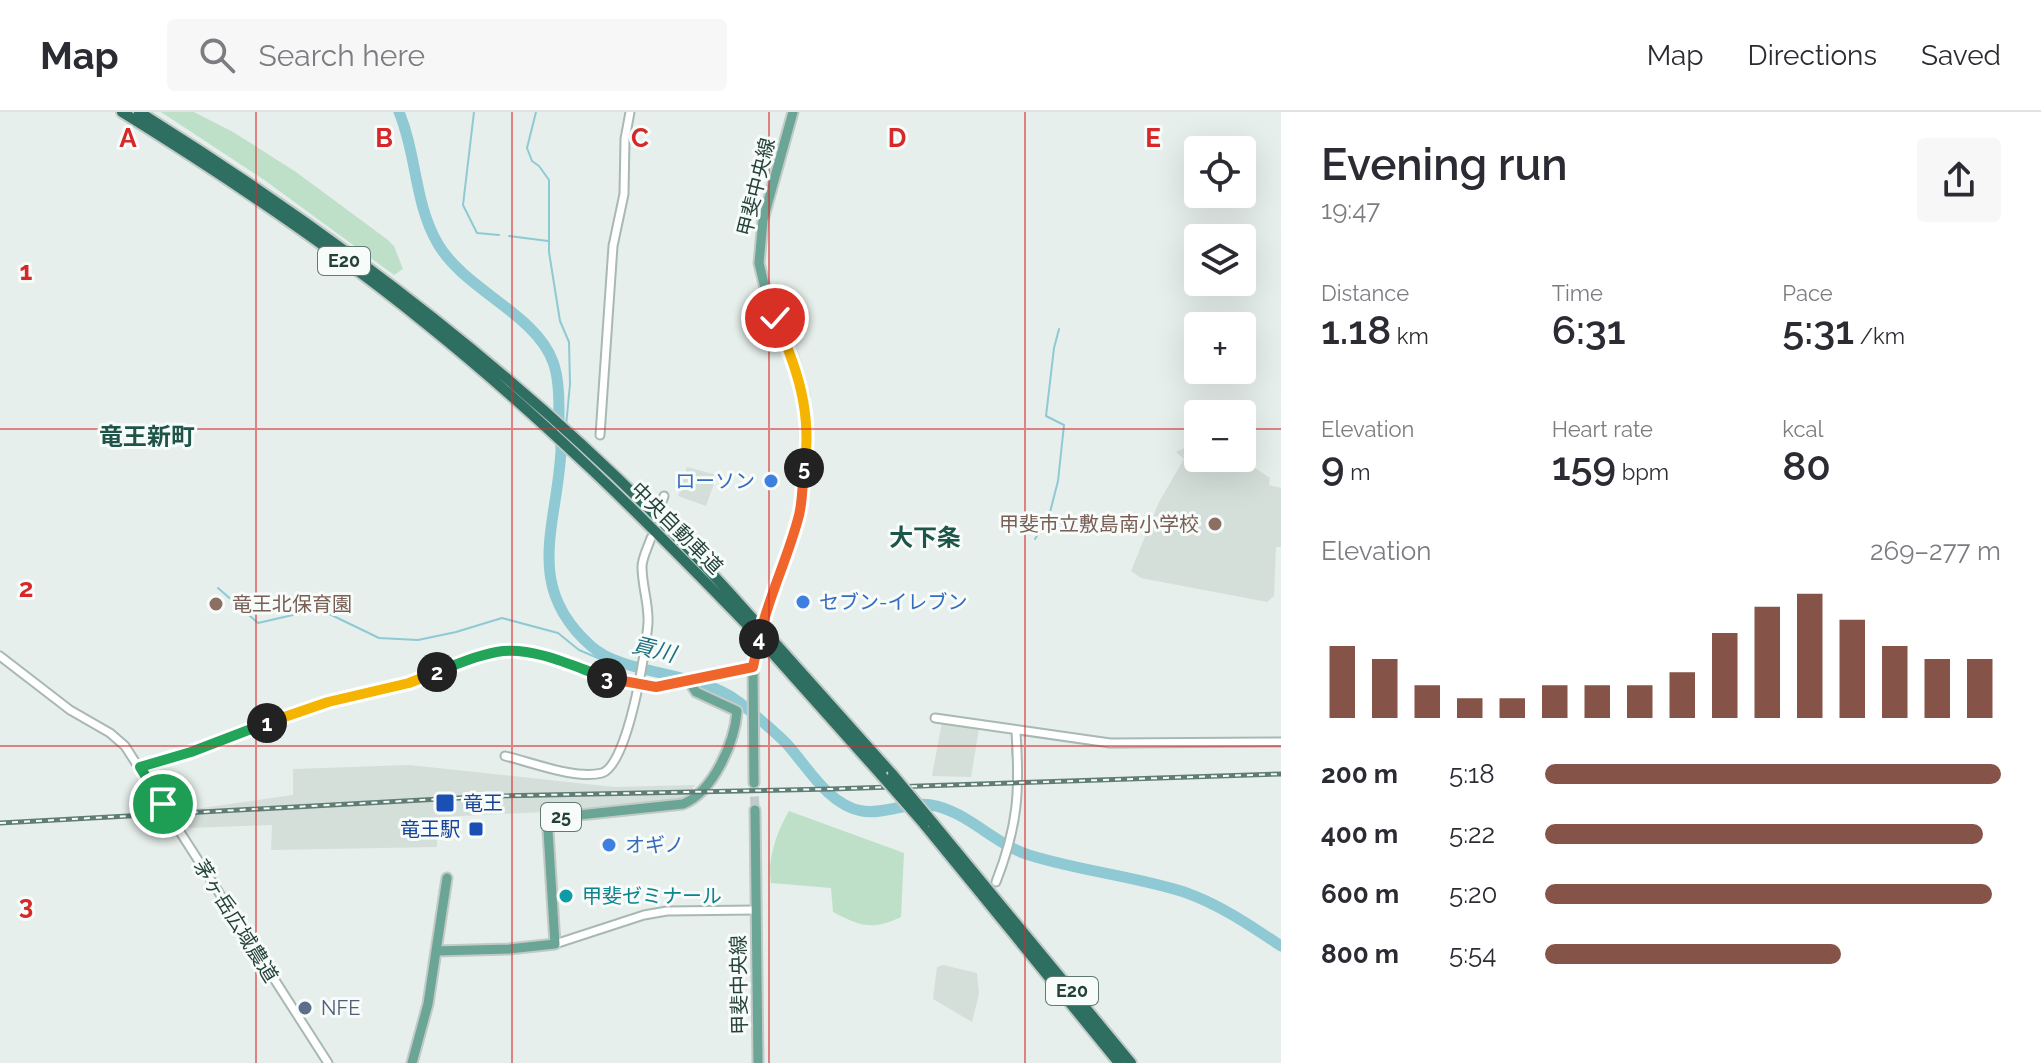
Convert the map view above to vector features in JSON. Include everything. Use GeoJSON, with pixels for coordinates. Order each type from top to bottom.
{"type":"FeatureCollection","features":[{"type":"Feature","properties":{"kind":"highway","name":"中央自動車道"},"geometry":{"type":"LineString","coordinates":[[122,112],[306,232],[551,424]]}},
{"type":"Feature","properties":{"kind":"highway","name":"中央自動車道"},"geometry":{"type":"LineString","coordinates":[[139,112],[238,176],[355,259],[429,316],[573,445],[753,625],[990,889],[1011,922],[1119,1063]]}},
{"type":"Feature","properties":{"kind":"highway","name":"中央自動車道"},"geometry":{"type":"LineString","coordinates":[[1011,922],[1131,1063]]}},
{"type":"Feature","properties":{"kind":"main road","name":"甲斐中央線"},"geometry":{"type":"LineString","coordinates":[[754,783],[753,667],[768,602],[778,583],[800,515],[805,463],[804,395],[793,357],[768,301],[760,272],[763,220],[793,112]]}},
{"type":"Feature","properties":{"kind":"main road"},"geometry":{"type":"LineString","coordinates":[[689,681],[753,667]]}},
{"type":"Feature","properties":{"kind":"main road","name":"25"},"geometry":{"type":"LineString","coordinates":[[555,944],[548,831],[552,821],[560,817],[683,804],[693,800],[707,784],[726,751],[737,711],[696,692],[689,681]]}},
{"type":"Feature","properties":{"kind":"main road","name":"甲斐中央線"},"geometry":{"type":"LineString","coordinates":[[755,810],[758,1063]]}},
{"type":"Feature","properties":{"kind":"main road"},"geometry":{"type":"LineString","coordinates":[[412,1063],[428,1004],[447,878]]}},
{"type":"Feature","properties":{"kind":"main road"},"geometry":{"type":"LineString","coordinates":[[437,951],[555,944]]}},
{"type":"Feature","properties":{"kind":"street"},"geometry":{"type":"LineString","coordinates":[[600,435],[613,246],[624,194],[625,139],[630,112]]}},
{"type":"Feature","properties":{"kind":"street"},"geometry":{"type":"LineString","coordinates":[[505,756],[568,772],[593,774],[606,772],[612,766],[639,686],[648,620],[642,565],[651,538]]}},
{"type":"Feature","properties":{"kind":"street"},"geometry":{"type":"LineString","coordinates":[[140,767],[191,752],[328,702],[409,683],[503,651],[536,655],[639,686],[656,687],[689,681]]}},
{"type":"Feature","properties":{"kind":"street","name":"茅ヶ岳広域農道"},"geometry":{"type":"LineString","coordinates":[[0,656],[70,710],[110,733],[125,746],[328,1063]]}},
{"type":"Feature","properties":{"kind":"street"},"geometry":{"type":"LineString","coordinates":[[935,718],[1016,732],[1110,743],[1281,742]]}},
{"type":"Feature","properties":{"kind":"street"},"geometry":{"type":"LineString","coordinates":[[990,889],[1008,852],[1017,811],[1016,732]]}},
{"type":"Feature","properties":{"kind":"street"},"geometry":{"type":"LineString","coordinates":[[555,944],[644,915],[667,911],[756,910]]}},
{"type":"Feature","properties":{"kind":"shaded area","name":"甲斐市立敷島南小学校"},"geometry":{"type":"Polygon","coordinates":[[[1184,448],[1184,459],[1176,452],[1184,448]]]}},
{"type":"Feature","properties":{"kind":"shaded area","name":"甲斐市立敷島南小学校"},"geometry":{"type":"Polygon","coordinates":[[[1184,459],[1184,472],[1256,472],[1256,469],[1270,478],[1269,485],[1281,488],[1281,547],[1276,547],[1274,596],[1267,602],[1141,578],[1131,571],[1159,502],[1184,459]]]}},
{"type":"Feature","properties":{"kind":"shaded area"},"geometry":{"type":"Polygon","coordinates":[[[687,467],[717,475],[706,506],[678,496],[687,467]]]}},
{"type":"Feature","properties":{"kind":"shaded area"},"geometry":{"type":"Polygon","coordinates":[[[942,722],[979,729],[971,777],[932,776],[942,722]]]}},
{"type":"Feature","properties":{"kind":"shaded area"},"geometry":{"type":"Polygon","coordinates":[[[409,765],[614,787],[695,785],[686,800],[584,810],[441,817],[441,828],[437,828],[437,847],[271,850],[272,825],[189,828],[188,810],[293,795],[293,769],[409,765]]]}},
{"type":"Feature","properties":{"kind":"shaded area"},"geometry":{"type":"Polygon","coordinates":[[[943,965],[977,973],[979,994],[972,1022],[933,999],[937,967],[943,965]]]}},
{"type":"Feature","properties":{"kind":"green space"},"geometry":{"type":"Polygon","coordinates":[[[161,112],[194,112],[233,132],[296,172],[388,240],[394,246],[403,269],[394,275],[263,179],[161,112]]]}},
{"type":"Feature","properties":{"kind":"green space"},"geometry":{"type":"Polygon","coordinates":[[[789,811],[904,853],[901,917],[882,924],[866,925],[833,912],[831,888],[771,883],[770,864],[774,846],[789,811]]]}},
{"type":"Feature","properties":{"kind":"waterway","name":"貢川"},"geometry":{"type":"LineString","coordinates":[[399,112],[424,212],[438,244],[465,275],[532,330],[553,362],[558,389],[561,451],[549,554],[551,578],[557,601],[570,623],[591,646],[622,663],[703,684],[739,702],[786,743],[829,793],[850,807],[870,812],[923,804],[944,808],[1029,855],[1165,886],[1197,897],[1281,946]]}},
{"type":"Feature","properties":{"kind":"waterway"},"geometry":{"type":"LineString","coordinates":[[474,112],[463,205],[477,233],[499,235]]}},
{"type":"Feature","properties":{"kind":"waterway"},"geometry":{"type":"LineString","coordinates":[[536,112],[527,148],[532,161],[549,180],[549,252],[560,321],[569,342],[570,384],[566,426]]}},
{"type":"Feature","properties":{"kind":"waterway"},"geometry":{"type":"LineString","coordinates":[[509,236],[548,241]]}},
{"type":"Feature","properties":{"kind":"waterway"},"geometry":{"type":"LineString","coordinates":[[1035,539],[1049,516],[1058,481],[1064,425],[1046,416],[1059,329]]}},
{"type":"Feature","properties":{"kind":"waterway"},"geometry":{"type":"LineString","coordinates":[[218,588],[258,623],[319,609],[379,638],[418,640],[502,618],[558,633],[579,650],[612,664],[646,668]]}},
{"type":"Feature","properties":{"kind":"waterway"},"geometry":{"type":"LineString","coordinates":[[1012,749],[1014,768]]}},
{"type":"Feature","properties":{"kind":"tunnel"},"geometry":{"type":"LineString","coordinates":[[754,783],[755,810]]}},
{"type":"Feature","properties":{"kind":"railway"},"geometry":{"type":"LineString","coordinates":[[0,823],[495,796],[831,789],[1281,774]]}},
{"type":"Feature","properties":{"kind":"place","name":"ローソン"},"geometry":{"type":"Point","coordinates":[771,481]}},
{"type":"Feature","properties":{"kind":"place","name":"甲斐市立敷島南小学校"},"geometry":{"type":"Point","coordinates":[1215,524]}},
{"type":"Feature","properties":{"kind":"place","name":"セブン-イレブン"},"geometry":{"type":"Point","coordinates":[803,602]}},
{"type":"Feature","properties":{"kind":"place","name":"竜王北保育園"},"geometry":{"type":"Point","coordinates":[216,604]}},
{"type":"Feature","properties":{"kind":"place","name":"竜王"},"geometry":{"type":"Point","coordinates":[445,803]}},
{"type":"Feature","properties":{"kind":"place","name":"竜王駅"},"geometry":{"type":"Point","coordinates":[476,829]}},
{"type":"Feature","properties":{"kind":"place","name":"オギノ"},"geometry":{"type":"Point","coordinates":[609,845]}},
{"type":"Feature","properties":{"kind":"place","name":"甲斐ゼミナール"},"geometry":{"type":"Point","coordinates":[566,896]}},
{"type":"Feature","properties":{"kind":"place","name":"NFE"},"geometry":{"type":"Point","coordinates":[305,1008]}},
{"type":"Feature","properties":{"kind":"district","name":"竜王新町"},"geometry":{"type":"Point","coordinates":[147,437]}},
{"type":"Feature","properties":{"kind":"district","name":"大下条"},"geometry":{"type":"Point","coordinates":[925,538]}},
{"type":"Feature","properties":{"kind":"route"},"geometry":{"type":"LineString","coordinates":[[163,804],[140,767],[191,752],[328,702],[409,683],[503,651],[536,655],[639,686],[683,683],[753,667],[768,602],[778,583],[800,515],[805,463],[804,395],[793,357],[775,318]]}}]}
